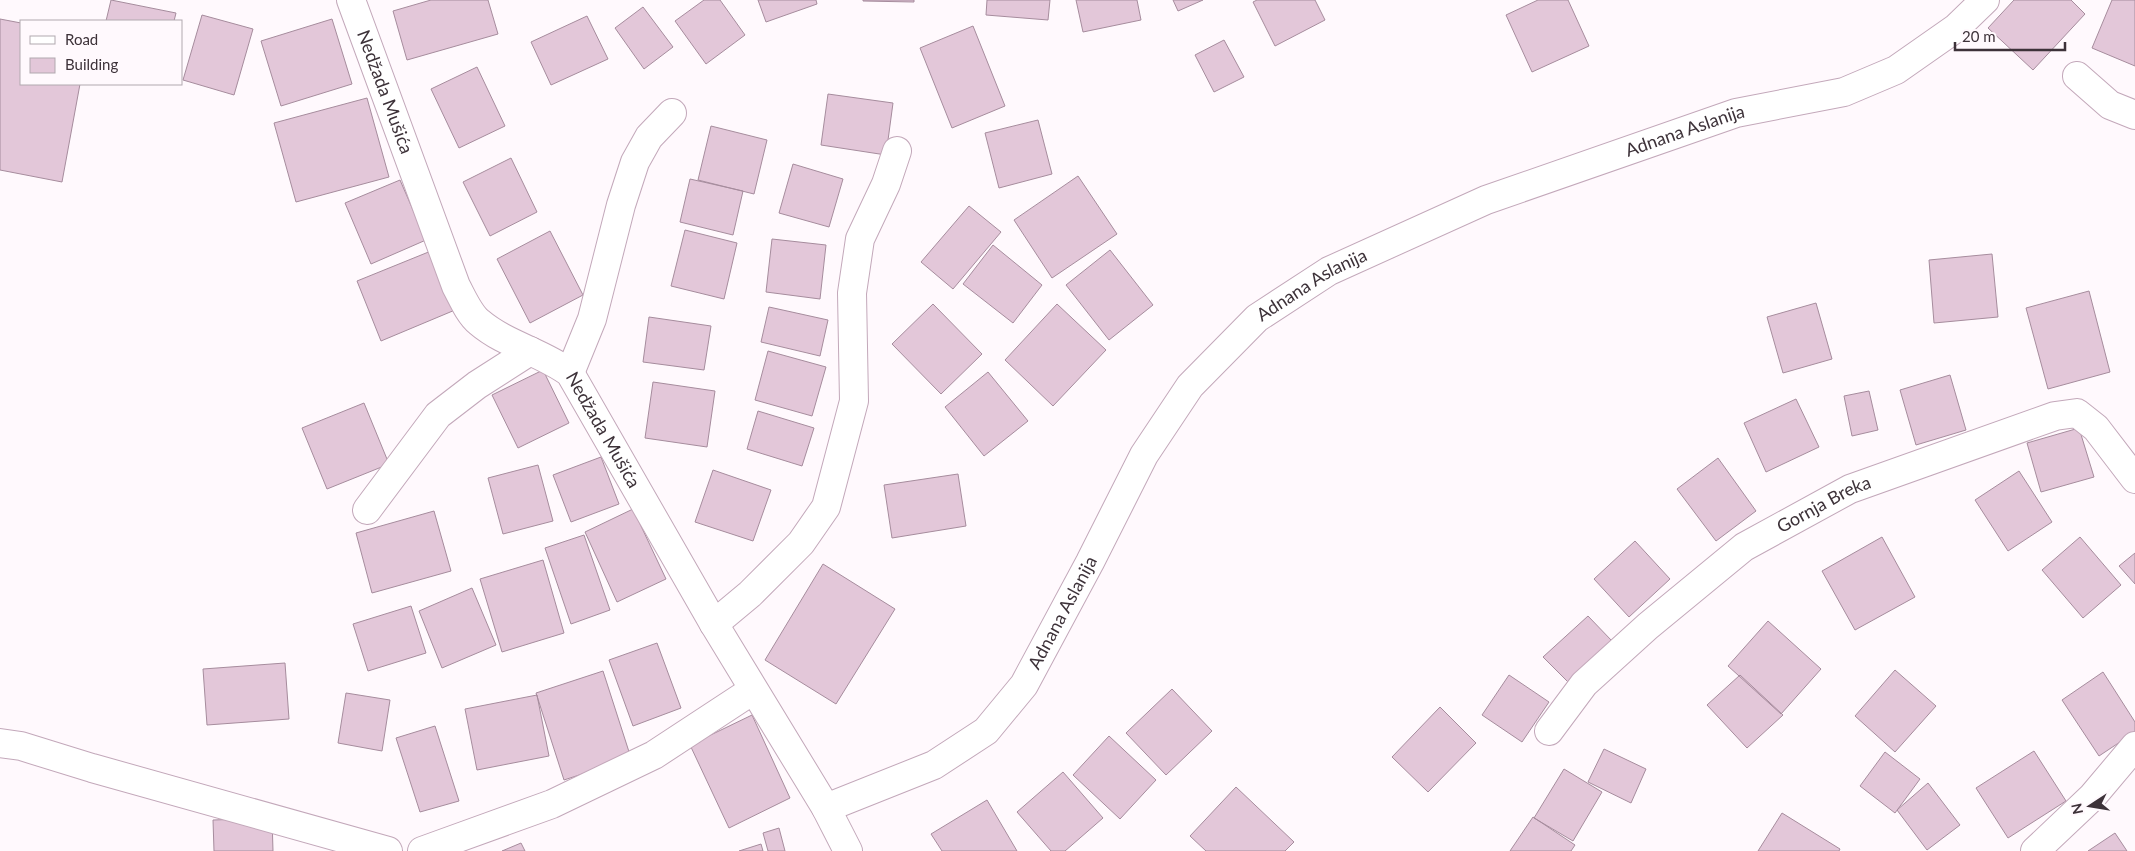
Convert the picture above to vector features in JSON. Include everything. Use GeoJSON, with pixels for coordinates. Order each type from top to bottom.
{"type":"FeatureCollection","features":[{"type":"Feature","properties":{"kind":"street","name":"Nedžada Mušića"},"geometry":{"type":"LineString","coordinates":[[351,0],[456,286],[477,321],[508,341],[554,361],[570,373],[714,624],[826,808],[848,851]]}},
{"type":"Feature","properties":{"kind":"street","name":"Adnana Aslanija"},"geometry":{"type":"LineString","coordinates":[[826,808],[934,765],[986,731],[1024,684],[1090,562],[1144,455],[1190,386],[1257,318],[1329,271],[1486,200],[1736,113],[1844,92],[1896,70],[1956,28],[1985,0]]}},
{"type":"Feature","properties":{"kind":"street"},"geometry":{"type":"LineString","coordinates":[[2077,76],[2110,104],[2135,115]]}},
{"type":"Feature","properties":{"kind":"street"},"geometry":{"type":"LineString","coordinates":[[570,373],[592,319],[621,204],[635,162],[649,137],[672,114]]}},
{"type":"Feature","properties":{"kind":"street"},"geometry":{"type":"LineString","coordinates":[[714,624],[750,594],[801,544],[826,507],[854,401],[852,293],[860,239],[886,184],[897,151]]}},
{"type":"Feature","properties":{"kind":"street"},"geometry":{"type":"LineString","coordinates":[[367,510],[438,416],[477,385],[530,351]]}},
{"type":"Feature","properties":{"kind":"street","name":"Gornja Breka"},"geometry":{"type":"LineString","coordinates":[[1549,731],[1584,684],[1648,626],[1744,547],[1850,489],[2055,416],[2077,413],[2096,428],[2135,480]]}},
{"type":"Feature","properties":{"kind":"street"},"geometry":{"type":"LineString","coordinates":[[422,851],[552,804],[654,755],[753,690]]}},
{"type":"Feature","properties":{"kind":"street"},"geometry":{"type":"LineString","coordinates":[[0,743],[21,746],[92,768],[388,851]]}},
{"type":"Feature","properties":{"kind":"street"},"geometry":{"type":"LineString","coordinates":[[2035,851],[2092,796],[2135,746]]}},
{"type":"Feature","properties":{"kind":"building"},"geometry":{"type":"Polygon","coordinates":[[[111,0],[176,13],[174,20],[106,20],[111,0]]]}},
{"type":"Feature","properties":{"kind":"building"},"geometry":{"type":"Polygon","coordinates":[[[431,0],[488,0],[498,34],[407,60],[393,11],[431,0]]]}},
{"type":"Feature","properties":{"kind":"building"},"geometry":{"type":"Polygon","coordinates":[[[704,0],[720,0],[745,35],[706,64],[675,21],[704,0]]]}},
{"type":"Feature","properties":{"kind":"building"},"geometry":{"type":"Polygon","coordinates":[[[758,0],[816,0],[817,4],[766,22],[758,0]]]}},
{"type":"Feature","properties":{"kind":"building"},"geometry":{"type":"Polygon","coordinates":[[[914,0],[914,2],[863,1],[914,0]]]}},
{"type":"Feature","properties":{"kind":"building"},"geometry":{"type":"Polygon","coordinates":[[[987,0],[1050,0],[1048,20],[986,15],[987,0]]]}},
{"type":"Feature","properties":{"kind":"building"},"geometry":{"type":"Polygon","coordinates":[[[1076,0],[1137,0],[1141,20],[1083,32],[1076,0]]]}},
{"type":"Feature","properties":{"kind":"building"},"geometry":{"type":"Polygon","coordinates":[[[1173,0],[1203,0],[1178,11],[1173,0]]]}},
{"type":"Feature","properties":{"kind":"building"},"geometry":{"type":"Polygon","coordinates":[[[1257,0],[1315,0],[1325,20],[1275,46],[1253,2],[1257,0]]]}},
{"type":"Feature","properties":{"kind":"building"},"geometry":{"type":"Polygon","coordinates":[[[1538,0],[1568,0],[1589,46],[1532,72],[1506,15],[1538,0]]]}},
{"type":"Feature","properties":{"kind":"building"},"geometry":{"type":"Polygon","coordinates":[[[2014,0],[2071,0],[2085,14],[2033,70],[1988,28],[2014,0]]]}},
{"type":"Feature","properties":{"kind":"building"},"geometry":{"type":"Polygon","coordinates":[[[2112,0],[2135,0],[2135,66],[2092,48],[2112,0]]]}},
{"type":"Feature","properties":{"kind":"building"},"geometry":{"type":"Polygon","coordinates":[[[643,7],[673,47],[644,69],[615,28],[643,7]]]}},
{"type":"Feature","properties":{"kind":"building"},"geometry":{"type":"Polygon","coordinates":[[[202,15],[253,29],[234,95],[183,80],[202,15]]]}},
{"type":"Feature","properties":{"kind":"building"},"geometry":{"type":"Polygon","coordinates":[[[587,16],[608,59],[551,85],[531,42],[587,16]]]}},
{"type":"Feature","properties":{"kind":"building"},"geometry":{"type":"Polygon","coordinates":[[[0,19],[20,23],[20,85],[80,85],[62,182],[0,170],[0,19]]]}},
{"type":"Feature","properties":{"kind":"building"},"geometry":{"type":"Polygon","coordinates":[[[332,19],[352,84],[281,106],[261,41],[332,19]]]}},
{"type":"Feature","properties":{"kind":"building"},"geometry":{"type":"Polygon","coordinates":[[[973,26],[1005,106],[952,128],[920,48],[973,26]]]}},
{"type":"Feature","properties":{"kind":"building"},"geometry":{"type":"Polygon","coordinates":[[[1224,40],[1244,77],[1214,92],[1195,55],[1224,40]]]}},
{"type":"Feature","properties":{"kind":"building"},"geometry":{"type":"Polygon","coordinates":[[[477,67],[505,126],[459,148],[431,89],[477,67]]]}},
{"type":"Feature","properties":{"kind":"building"},"geometry":{"type":"Polygon","coordinates":[[[828,94],[893,103],[886,155],[821,145],[828,94]]]}},
{"type":"Feature","properties":{"kind":"building"},"geometry":{"type":"Polygon","coordinates":[[[367,98],[389,177],[296,202],[274,123],[367,98]]]}},
{"type":"Feature","properties":{"kind":"building"},"geometry":{"type":"Polygon","coordinates":[[[1038,120],[1052,174],[999,188],[985,133],[1038,120]]]}},
{"type":"Feature","properties":{"kind":"building"},"geometry":{"type":"Polygon","coordinates":[[[711,126],[767,140],[754,194],[698,180],[711,126]]]}},
{"type":"Feature","properties":{"kind":"building"},"geometry":{"type":"Polygon","coordinates":[[[511,158],[537,212],[490,236],[463,182],[511,158]]]}},
{"type":"Feature","properties":{"kind":"building"},"geometry":{"type":"Polygon","coordinates":[[[793,164],[843,179],[829,227],[779,213],[793,164]]]}},
{"type":"Feature","properties":{"kind":"building"},"geometry":{"type":"Polygon","coordinates":[[[1078,176],[1117,234],[1052,278],[1014,220],[1078,176]]]}},
{"type":"Feature","properties":{"kind":"building"},"geometry":{"type":"Polygon","coordinates":[[[690,179],[743,191],[733,235],[680,222],[690,179]]]}},
{"type":"Feature","properties":{"kind":"building"},"geometry":{"type":"Polygon","coordinates":[[[400,180],[426,240],[371,264],[345,203],[400,180]]]}},
{"type":"Feature","properties":{"kind":"building"},"geometry":{"type":"Polygon","coordinates":[[[969,206],[1001,232],[953,289],[921,262],[969,206]]]}},
{"type":"Feature","properties":{"kind":"building"},"geometry":{"type":"Polygon","coordinates":[[[685,230],[737,243],[724,299],[671,286],[685,230]]]}},
{"type":"Feature","properties":{"kind":"building"},"geometry":{"type":"Polygon","coordinates":[[[550,231],[583,295],[530,323],[497,259],[550,231]]]}},
{"type":"Feature","properties":{"kind":"building"},"geometry":{"type":"Polygon","coordinates":[[[772,239],[826,245],[820,299],[766,292],[772,239]]]}},
{"type":"Feature","properties":{"kind":"building"},"geometry":{"type":"Polygon","coordinates":[[[993,245],[1042,285],[1013,323],[963,284],[993,245]]]}},
{"type":"Feature","properties":{"kind":"building"},"geometry":{"type":"Polygon","coordinates":[[[1110,250],[1153,305],[1109,340],[1066,285],[1110,250]]]}},
{"type":"Feature","properties":{"kind":"building"},"geometry":{"type":"Polygon","coordinates":[[[431,251],[455,310],[381,341],[357,281],[431,251]]]}},
{"type":"Feature","properties":{"kind":"building"},"geometry":{"type":"Polygon","coordinates":[[[1992,254],[1998,317],[1934,323],[1929,260],[1992,254]]]}},
{"type":"Feature","properties":{"kind":"building"},"geometry":{"type":"Polygon","coordinates":[[[2089,291],[2110,372],[2048,389],[2026,308],[2089,291]]]}},
{"type":"Feature","properties":{"kind":"building"},"geometry":{"type":"Polygon","coordinates":[[[1816,303],[1832,359],[1783,373],[1767,317],[1816,303]]]}},
{"type":"Feature","properties":{"kind":"building"},"geometry":{"type":"Polygon","coordinates":[[[933,304],[982,354],[941,394],[892,344],[933,304]]]}},
{"type":"Feature","properties":{"kind":"building"},"geometry":{"type":"Polygon","coordinates":[[[1057,304],[1106,350],[1053,406],[1005,360],[1057,304]]]}},
{"type":"Feature","properties":{"kind":"building"},"geometry":{"type":"Polygon","coordinates":[[[769,307],[828,320],[820,356],[761,342],[769,307]]]}},
{"type":"Feature","properties":{"kind":"building"},"geometry":{"type":"Polygon","coordinates":[[[649,317],[711,326],[704,370],[643,362],[649,317]]]}},
{"type":"Feature","properties":{"kind":"building"},"geometry":{"type":"Polygon","coordinates":[[[768,351],[826,367],[812,416],[755,400],[768,351]]]}},
{"type":"Feature","properties":{"kind":"building"},"geometry":{"type":"Polygon","coordinates":[[[543,370],[569,423],[518,448],[492,395],[543,370]]]}},
{"type":"Feature","properties":{"kind":"building"},"geometry":{"type":"Polygon","coordinates":[[[988,372],[1028,421],[984,456],[945,407],[988,372]]]}},
{"type":"Feature","properties":{"kind":"building"},"geometry":{"type":"Polygon","coordinates":[[[1950,375],[1966,430],[1916,445],[1900,390],[1950,375]]]}},
{"type":"Feature","properties":{"kind":"building"},"geometry":{"type":"Polygon","coordinates":[[[653,382],[715,391],[707,447],[645,438],[653,382]]]}},
{"type":"Feature","properties":{"kind":"building"},"geometry":{"type":"Polygon","coordinates":[[[1869,391],[1878,430],[1852,436],[1844,396],[1869,391]]]}},
{"type":"Feature","properties":{"kind":"building"},"geometry":{"type":"Polygon","coordinates":[[[1796,399],[1819,447],[1766,472],[1744,423],[1796,399]]]}},
{"type":"Feature","properties":{"kind":"building"},"geometry":{"type":"Polygon","coordinates":[[[364,403],[389,464],[327,489],[302,428],[364,403]]]}},
{"type":"Feature","properties":{"kind":"building"},"geometry":{"type":"Polygon","coordinates":[[[758,411],[814,428],[802,466],[747,449],[758,411]]]}},
{"type":"Feature","properties":{"kind":"building"},"geometry":{"type":"Polygon","coordinates":[[[2079,428],[2094,477],[2041,492],[2027,443],[2079,428]]]}},
{"type":"Feature","properties":{"kind":"building"},"geometry":{"type":"Polygon","coordinates":[[[601,457],[619,504],[571,522],[553,475],[601,457]]]}},
{"type":"Feature","properties":{"kind":"building"},"geometry":{"type":"Polygon","coordinates":[[[1718,458],[1756,511],[1716,541],[1677,489],[1718,458]]]}},
{"type":"Feature","properties":{"kind":"building"},"geometry":{"type":"Polygon","coordinates":[[[538,465],[553,521],[503,534],[488,478],[538,465]]]}},
{"type":"Feature","properties":{"kind":"building"},"geometry":{"type":"Polygon","coordinates":[[[713,470],[771,490],[753,541],[695,522],[713,470]]]}},
{"type":"Feature","properties":{"kind":"building"},"geometry":{"type":"Polygon","coordinates":[[[2019,471],[2052,522],[2008,551],[1975,500],[2019,471]]]}},
{"type":"Feature","properties":{"kind":"building"},"geometry":{"type":"Polygon","coordinates":[[[958,474],[966,526],[892,538],[884,485],[958,474]]]}},
{"type":"Feature","properties":{"kind":"building"},"geometry":{"type":"Polygon","coordinates":[[[633,509],[666,579],[617,602],[585,532],[633,509]]]}},
{"type":"Feature","properties":{"kind":"building"},"geometry":{"type":"Polygon","coordinates":[[[434,511],[451,571],[372,593],[356,533],[434,511]]]}},
{"type":"Feature","properties":{"kind":"building"},"geometry":{"type":"Polygon","coordinates":[[[584,535],[610,610],[571,624],[545,548],[584,535]]]}},
{"type":"Feature","properties":{"kind":"building"},"geometry":{"type":"Polygon","coordinates":[[[1882,537],[1915,597],[1855,630],[1822,571],[1882,537]]]}},
{"type":"Feature","properties":{"kind":"building"},"geometry":{"type":"Polygon","coordinates":[[[2080,537],[2121,585],[2083,618],[2042,570],[2080,537]]]}},
{"type":"Feature","properties":{"kind":"building"},"geometry":{"type":"Polygon","coordinates":[[[1635,541],[1670,579],[1629,617],[1594,579],[1635,541]]]}},
{"type":"Feature","properties":{"kind":"building"},"geometry":{"type":"Polygon","coordinates":[[[2135,553],[2135,584],[2119,566],[2135,553]]]}},
{"type":"Feature","properties":{"kind":"building"},"geometry":{"type":"Polygon","coordinates":[[[543,560],[564,633],[502,652],[480,579],[543,560]]]}},
{"type":"Feature","properties":{"kind":"building"},"geometry":{"type":"Polygon","coordinates":[[[823,564],[895,609],[836,704],[765,660],[823,564]]]}},
{"type":"Feature","properties":{"kind":"building"},"geometry":{"type":"Polygon","coordinates":[[[472,588],[496,645],[442,668],[419,611],[472,588]]]}},
{"type":"Feature","properties":{"kind":"building"},"geometry":{"type":"Polygon","coordinates":[[[411,606],[426,653],[368,671],[353,624],[411,606]]]}},
{"type":"Feature","properties":{"kind":"building"},"geometry":{"type":"Polygon","coordinates":[[[1588,616],[1612,641],[1568,682],[1543,657],[1588,616]]]}},
{"type":"Feature","properties":{"kind":"building"},"geometry":{"type":"Polygon","coordinates":[[[1768,621],[1821,669],[1781,714],[1728,666],[1768,621]]]}},
{"type":"Feature","properties":{"kind":"building"},"geometry":{"type":"Polygon","coordinates":[[[657,643],[681,708],[633,726],[609,660],[657,643]]]}},
{"type":"Feature","properties":{"kind":"building"},"geometry":{"type":"Polygon","coordinates":[[[285,663],[289,719],[207,725],[203,669],[285,663]]]}},
{"type":"Feature","properties":{"kind":"building"},"geometry":{"type":"Polygon","coordinates":[[[1895,670],[1936,706],[1895,752],[1855,716],[1895,670]]]}},
{"type":"Feature","properties":{"kind":"building"},"geometry":{"type":"Polygon","coordinates":[[[603,671],[631,758],[564,780],[536,693],[603,671]]]}},
{"type":"Feature","properties":{"kind":"building"},"geometry":{"type":"Polygon","coordinates":[[[2103,672],[2135,722],[2135,732],[2099,756],[2062,700],[2103,672]]]}},
{"type":"Feature","properties":{"kind":"building"},"geometry":{"type":"Polygon","coordinates":[[[1509,675],[1549,702],[1522,742],[1482,715],[1509,675]]]}},
{"type":"Feature","properties":{"kind":"building"},"geometry":{"type":"Polygon","coordinates":[[[1740,675],[1783,715],[1747,748],[1707,705],[1740,675]]]}},
{"type":"Feature","properties":{"kind":"building"},"geometry":{"type":"Polygon","coordinates":[[[1172,689],[1212,731],[1166,775],[1126,733],[1172,689]]]}},
{"type":"Feature","properties":{"kind":"building"},"geometry":{"type":"Polygon","coordinates":[[[346,693],[390,700],[382,751],[338,743],[346,693]]]}},
{"type":"Feature","properties":{"kind":"building"},"geometry":{"type":"Polygon","coordinates":[[[537,695],[549,756],[477,770],[465,709],[537,695]]]}},
{"type":"Feature","properties":{"kind":"building"},"geometry":{"type":"Polygon","coordinates":[[[1440,707],[1476,743],[1428,792],[1392,757],[1440,707]]]}},
{"type":"Feature","properties":{"kind":"building"},"geometry":{"type":"Polygon","coordinates":[[[752,715],[790,798],[729,828],[690,745],[752,715]]]}},
{"type":"Feature","properties":{"kind":"building"},"geometry":{"type":"Polygon","coordinates":[[[435,726],[459,801],[420,812],[396,738],[435,726]]]}},
{"type":"Feature","properties":{"kind":"building"},"geometry":{"type":"Polygon","coordinates":[[[1109,736],[1156,780],[1120,819],[1073,775],[1109,736]]]}},
{"type":"Feature","properties":{"kind":"building"},"geometry":{"type":"Polygon","coordinates":[[[1604,749],[1646,769],[1631,803],[1588,782],[1604,749]]]}},
{"type":"Feature","properties":{"kind":"building"},"geometry":{"type":"Polygon","coordinates":[[[2034,751],[2066,801],[2008,838],[1976,788],[2034,751]]]}},
{"type":"Feature","properties":{"kind":"building"},"geometry":{"type":"Polygon","coordinates":[[[1885,752],[1920,779],[1895,813],[1860,786],[1885,752]]]}},
{"type":"Feature","properties":{"kind":"building"},"geometry":{"type":"Polygon","coordinates":[[[1564,769],[1602,792],[1573,841],[1534,818],[1564,769]]]}},
{"type":"Feature","properties":{"kind":"building"},"geometry":{"type":"Polygon","coordinates":[[[1063,772],[1103,818],[1065,851],[1051,851],[1017,812],[1063,772]]]}},
{"type":"Feature","properties":{"kind":"building"},"geometry":{"type":"Polygon","coordinates":[[[1928,783],[1960,825],[1927,850],[1897,810],[1928,783]]]}},
{"type":"Feature","properties":{"kind":"building"},"geometry":{"type":"Polygon","coordinates":[[[1236,787],[1294,842],[1285,851],[1206,851],[1190,836],[1236,787]]]}},
{"type":"Feature","properties":{"kind":"building"},"geometry":{"type":"Polygon","coordinates":[[[987,800],[1017,851],[942,851],[931,834],[987,800]]]}},
{"type":"Feature","properties":{"kind":"building"},"geometry":{"type":"Polygon","coordinates":[[[1782,813],[1840,849],[1839,851],[1758,851],[1782,813]]]}},
{"type":"Feature","properties":{"kind":"building"},"geometry":{"type":"Polygon","coordinates":[[[1533,817],[1575,845],[1571,851],[1510,851],[1533,817]]]}},
{"type":"Feature","properties":{"kind":"building"},"geometry":{"type":"Polygon","coordinates":[[[272,818],[273,851],[214,851],[213,820],[272,818]]]}},
{"type":"Feature","properties":{"kind":"building"},"geometry":{"type":"Polygon","coordinates":[[[779,828],[785,851],[768,851],[763,833],[779,828]]]}},
{"type":"Feature","properties":{"kind":"building"},"geometry":{"type":"Polygon","coordinates":[[[2115,833],[2127,851],[2088,851],[2115,833]]]}},
{"type":"Feature","properties":{"kind":"building"},"geometry":{"type":"Polygon","coordinates":[[[521,843],[525,851],[502,851],[521,843]]]}},
{"type":"Feature","properties":{"kind":"building"},"geometry":{"type":"Polygon","coordinates":[[[761,844],[763,851],[739,851],[761,844]]]}}]}
